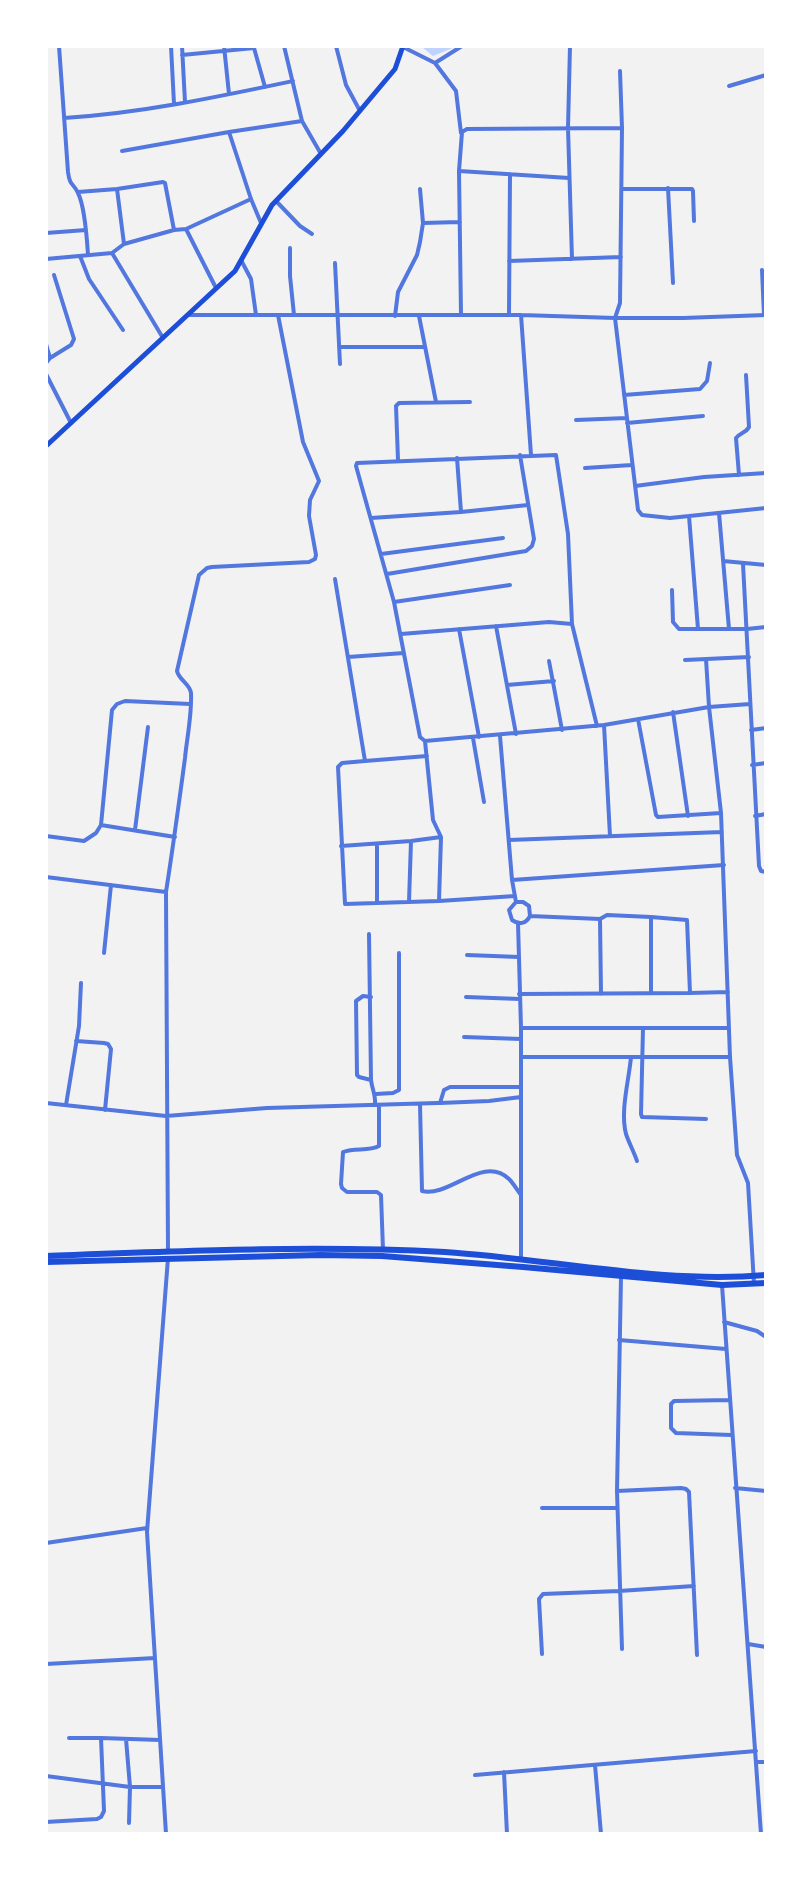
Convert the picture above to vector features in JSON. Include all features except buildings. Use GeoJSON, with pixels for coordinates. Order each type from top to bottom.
{"type":"FeatureCollection","features":[{"type":"Feature","properties":{"kind":"main road"},"geometry":{"type":"LineString","coordinates":[[46,446],[235,271],[276,201],[360,111],[395,69],[403,47]]}},
{"type":"Feature","properties":{"kind":"main road"},"geometry":{"type":"LineString","coordinates":[[46,1256],[383,1250],[447,1252],[691,1276],[723,1278],[765,1275]]}},
{"type":"Feature","properties":{"kind":"main road"},"geometry":{"type":"LineString","coordinates":[[46,1262],[168,1254],[382,1256],[722,1285],[765,1283]]}},
{"type":"Feature","properties":{"kind":"street"},"geometry":{"type":"LineString","coordinates":[[59,46],[69,183],[78,192],[86,230],[88,255]]}},
{"type":"Feature","properties":{"kind":"street"},"geometry":{"type":"LineString","coordinates":[[171,46],[174,104]]}},
{"type":"Feature","properties":{"kind":"street"},"geometry":{"type":"LineString","coordinates":[[182,46],[185,102]]}},
{"type":"Feature","properties":{"kind":"street"},"geometry":{"type":"LineString","coordinates":[[284,46],[302,121],[321,154]]}},
{"type":"Feature","properties":{"kind":"street"},"geometry":{"type":"LineString","coordinates":[[336,46],[346,86],[360,111]]}},
{"type":"Feature","properties":{"kind":"street"},"geometry":{"type":"LineString","coordinates":[[435,63],[462,46]]}},
{"type":"Feature","properties":{"kind":"street"},"geometry":{"type":"LineString","coordinates":[[570,46],[568,128],[572,259]]}},
{"type":"Feature","properties":{"kind":"street"},"geometry":{"type":"LineString","coordinates":[[182,55],[225,48],[254,47],[265,87]]}},
{"type":"Feature","properties":{"kind":"street"},"geometry":{"type":"LineString","coordinates":[[403,47],[435,63],[456,91],[461,134],[459,171],[461,315]]}},
{"type":"Feature","properties":{"kind":"street"},"geometry":{"type":"LineString","coordinates":[[225,48],[229,94]]}},
{"type":"Feature","properties":{"kind":"street"},"geometry":{"type":"LineString","coordinates":[[620,71],[621,257],[620,303],[615,318],[638,510],[642,515],[670,518],[765,508]]}},
{"type":"Feature","properties":{"kind":"street"},"geometry":{"type":"LineString","coordinates":[[729,86],[765,75]]}},
{"type":"Feature","properties":{"kind":"street"},"geometry":{"type":"LineString","coordinates":[[64,118],[106,115],[293,81]]}},
{"type":"Feature","properties":{"kind":"street"},"geometry":{"type":"LineString","coordinates":[[122,151],[302,121]]}},
{"type":"Feature","properties":{"kind":"street"},"geometry":{"type":"LineString","coordinates":[[461,134],[467,129],[622,128]]}},
{"type":"Feature","properties":{"kind":"street"},"geometry":{"type":"LineString","coordinates":[[229,132],[251,199],[262,224]]}},
{"type":"Feature","properties":{"kind":"street"},"geometry":{"type":"LineString","coordinates":[[459,171],[569,178]]}},
{"type":"Feature","properties":{"kind":"street"},"geometry":{"type":"LineString","coordinates":[[509,315],[510,174]]}},
{"type":"Feature","properties":{"kind":"street"},"geometry":{"type":"LineString","coordinates":[[78,192],[165,183],[174,230]]}},
{"type":"Feature","properties":{"kind":"street"},"geometry":{"type":"LineString","coordinates":[[668,188],[673,283]]}},
{"type":"Feature","properties":{"kind":"street"},"geometry":{"type":"LineString","coordinates":[[117,189],[124,244]]}},
{"type":"Feature","properties":{"kind":"street"},"geometry":{"type":"LineString","coordinates":[[395,316],[398,292],[417,255],[423,223],[420,189]]}},
{"type":"Feature","properties":{"kind":"street"},"geometry":{"type":"LineString","coordinates":[[622,189],[692,189],[694,221]]}},
{"type":"Feature","properties":{"kind":"street"},"geometry":{"type":"LineString","coordinates":[[46,259],[112,254],[124,244],[174,230],[186,229],[251,199]]}},
{"type":"Feature","properties":{"kind":"street"},"geometry":{"type":"LineString","coordinates":[[276,201],[300,226],[312,234]]}},
{"type":"Feature","properties":{"kind":"street"},"geometry":{"type":"LineString","coordinates":[[423,223],[460,222]]}},
{"type":"Feature","properties":{"kind":"street"},"geometry":{"type":"LineString","coordinates":[[186,229],[216,288]]}},
{"type":"Feature","properties":{"kind":"street"},"geometry":{"type":"LineString","coordinates":[[46,233],[86,230]]}},
{"type":"Feature","properties":{"kind":"street"},"geometry":{"type":"LineString","coordinates":[[290,248],[294,315]]}},
{"type":"Feature","properties":{"kind":"street"},"geometry":{"type":"LineString","coordinates":[[112,254],[163,338]]}},
{"type":"Feature","properties":{"kind":"street"},"geometry":{"type":"LineString","coordinates":[[80,256],[89,279],[123,330]]}},
{"type":"Feature","properties":{"kind":"street"},"geometry":{"type":"LineString","coordinates":[[509,261],[621,257]]}},
{"type":"Feature","properties":{"kind":"street"},"geometry":{"type":"LineString","coordinates":[[241,260],[251,279],[256,315]]}},
{"type":"Feature","properties":{"kind":"street"},"geometry":{"type":"LineString","coordinates":[[335,262],[340,364]]}},
{"type":"Feature","properties":{"kind":"street"},"geometry":{"type":"LineString","coordinates":[[187,315],[521,315],[615,318],[765,315],[762,270]]}},
{"type":"Feature","properties":{"kind":"street"},"geometry":{"type":"LineString","coordinates":[[46,363],[71,345],[74,339],[54,275]]}},
{"type":"Feature","properties":{"kind":"street"},"geometry":{"type":"LineString","coordinates":[[166,1833],[147,1528],[168,1254],[166,892],[175,837],[190,704],[190,689],[178,677],[177,671],[199,575],[207,568],[309,562],[314,560],[316,555],[309,516],[310,500],[319,481],[303,442],[278,315]]}},
{"type":"Feature","properties":{"kind":"street"},"geometry":{"type":"LineString","coordinates":[[521,315],[531,455]]}},
{"type":"Feature","properties":{"kind":"street"},"geometry":{"type":"LineString","coordinates":[[419,316],[436,402]]}},
{"type":"Feature","properties":{"kind":"street"},"geometry":{"type":"LineString","coordinates":[[46,344],[50,358]]}},
{"type":"Feature","properties":{"kind":"street"},"geometry":{"type":"LineString","coordinates":[[339,347],[424,347]]}},
{"type":"Feature","properties":{"kind":"street"},"geometry":{"type":"LineString","coordinates":[[624,395],[700,389],[706,381],[711,363]]}},
{"type":"Feature","properties":{"kind":"street"},"geometry":{"type":"LineString","coordinates":[[46,374],[71,423]]}},
{"type":"Feature","properties":{"kind":"street"},"geometry":{"type":"LineString","coordinates":[[739,475],[736,438],[746,432],[749,427],[746,375]]}},
{"type":"Feature","properties":{"kind":"street"},"geometry":{"type":"LineString","coordinates":[[398,460],[396,406],[402,403],[470,402]]}},
{"type":"Feature","properties":{"kind":"street"},"geometry":{"type":"LineString","coordinates":[[576,420],[703,416]]}},
{"type":"Feature","properties":{"kind":"street"},"geometry":{"type":"LineString","coordinates":[[597,726],[572,624],[568,534],[557,456],[553,454],[520,455],[357,464],[394,602],[420,737],[425,741],[562,730],[597,726],[604,725],[709,706],[750,704]]}},
{"type":"Feature","properties":{"kind":"street"},"geometry":{"type":"LineString","coordinates":[[387,574],[526,550],[532,546],[534,539],[520,455]]}},
{"type":"Feature","properties":{"kind":"street"},"geometry":{"type":"LineString","coordinates":[[458,458],[461,512]]}},
{"type":"Feature","properties":{"kind":"street"},"geometry":{"type":"LineString","coordinates":[[585,468],[632,465]]}},
{"type":"Feature","properties":{"kind":"street"},"geometry":{"type":"LineString","coordinates":[[634,486],[704,477],[765,473]]}},
{"type":"Feature","properties":{"kind":"street"},"geometry":{"type":"LineString","coordinates":[[371,518],[528,505]]}},
{"type":"Feature","properties":{"kind":"street"},"geometry":{"type":"LineString","coordinates":[[719,513],[729,629]]}},
{"type":"Feature","properties":{"kind":"street"},"geometry":{"type":"LineString","coordinates":[[689,516],[698,629]]}},
{"type":"Feature","properties":{"kind":"street"},"geometry":{"type":"LineString","coordinates":[[381,554],[503,538]]}},
{"type":"Feature","properties":{"kind":"street"},"geometry":{"type":"LineString","coordinates":[[723,561],[765,565]]}},
{"type":"Feature","properties":{"kind":"street"},"geometry":{"type":"LineString","coordinates":[[743,564],[755,816],[759,867],[762,872],[765,872]]}},
{"type":"Feature","properties":{"kind":"street"},"geometry":{"type":"LineString","coordinates":[[335,579],[364,761]]}},
{"type":"Feature","properties":{"kind":"street"},"geometry":{"type":"LineString","coordinates":[[394,602],[510,585]]}},
{"type":"Feature","properties":{"kind":"street"},"geometry":{"type":"LineString","coordinates":[[672,590],[675,626],[679,629],[765,627]]}},
{"type":"Feature","properties":{"kind":"street"},"geometry":{"type":"LineString","coordinates":[[401,634],[549,622],[572,624]]}},
{"type":"Feature","properties":{"kind":"street"},"geometry":{"type":"LineString","coordinates":[[496,626],[516,734]]}},
{"type":"Feature","properties":{"kind":"street"},"geometry":{"type":"LineString","coordinates":[[459,629],[479,737]]}},
{"type":"Feature","properties":{"kind":"street"},"geometry":{"type":"LineString","coordinates":[[348,657],[404,653]]}},
{"type":"Feature","properties":{"kind":"street"},"geometry":{"type":"LineString","coordinates":[[685,660],[749,657]]}},
{"type":"Feature","properties":{"kind":"street"},"geometry":{"type":"LineString","coordinates":[[706,659],[721,813],[730,1057],[737,1155],[748,1183],[754,1284]]}},
{"type":"Feature","properties":{"kind":"street"},"geometry":{"type":"LineString","coordinates":[[549,661],[562,730]]}},
{"type":"Feature","properties":{"kind":"street"},"geometry":{"type":"LineString","coordinates":[[507,685],[554,681]]}},
{"type":"Feature","properties":{"kind":"street"},"geometry":{"type":"LineString","coordinates":[[46,836],[84,841],[96,833],[101,825],[112,710],[117,704],[125,701],[190,704]]}},
{"type":"Feature","properties":{"kind":"street"},"geometry":{"type":"LineString","coordinates":[[673,712],[688,816]]}},
{"type":"Feature","properties":{"kind":"street"},"geometry":{"type":"LineString","coordinates":[[638,719],[656,815],[662,818],[721,813]]}},
{"type":"Feature","properties":{"kind":"street"},"geometry":{"type":"LineString","coordinates":[[604,725],[609,836]]}},
{"type":"Feature","properties":{"kind":"street"},"geometry":{"type":"LineString","coordinates":[[135,830],[148,726]]}},
{"type":"Feature","properties":{"kind":"street"},"geometry":{"type":"LineString","coordinates":[[751,730],[765,728]]}},
{"type":"Feature","properties":{"kind":"street"},"geometry":{"type":"LineString","coordinates":[[500,736],[512,880],[516,902]]}},
{"type":"Feature","properties":{"kind":"street"},"geometry":{"type":"LineString","coordinates":[[472,738],[484,802]]}},
{"type":"Feature","properties":{"kind":"street"},"geometry":{"type":"LineString","coordinates":[[425,741],[434,820],[441,837],[439,901]]}},
{"type":"Feature","properties":{"kind":"street"},"geometry":{"type":"LineString","coordinates":[[427,756],[342,763],[338,766],[345,904],[515,896]]}},
{"type":"Feature","properties":{"kind":"street"},"geometry":{"type":"LineString","coordinates":[[752,765],[765,763]]}},
{"type":"Feature","properties":{"kind":"street"},"geometry":{"type":"LineString","coordinates":[[755,816],[765,814]]}},
{"type":"Feature","properties":{"kind":"street"},"geometry":{"type":"LineString","coordinates":[[101,825],[175,837]]}},
{"type":"Feature","properties":{"kind":"street"},"geometry":{"type":"LineString","coordinates":[[509,840],[722,832]]}},
{"type":"Feature","properties":{"kind":"street"},"geometry":{"type":"LineString","coordinates":[[341,846],[441,837]]}},
{"type":"Feature","properties":{"kind":"street"},"geometry":{"type":"LineString","coordinates":[[409,902],[411,841]]}},
{"type":"Feature","properties":{"kind":"street"},"geometry":{"type":"LineString","coordinates":[[376,844],[377,903]]}},
{"type":"Feature","properties":{"kind":"street"},"geometry":{"type":"LineString","coordinates":[[512,880],[724,865]]}},
{"type":"Feature","properties":{"kind":"street"},"geometry":{"type":"LineString","coordinates":[[46,877],[166,892]]}},
{"type":"Feature","properties":{"kind":"street"},"geometry":{"type":"LineString","coordinates":[[104,953],[111,885]]}},
{"type":"Feature","properties":{"kind":"street"},"geometry":{"type":"LineString","coordinates":[[516,902],[523,902],[529,906],[530,916],[525,922],[519,923],[512,920],[509,913],[511,906],[516,902]]}},
{"type":"Feature","properties":{"kind":"street"},"geometry":{"type":"LineString","coordinates":[[530,916],[600,919],[607,915],[687,920],[690,993]]}},
{"type":"Feature","properties":{"kind":"street"},"geometry":{"type":"LineString","coordinates":[[651,917],[651,993]]}},
{"type":"Feature","properties":{"kind":"street"},"geometry":{"type":"LineString","coordinates":[[600,919],[601,994]]}},
{"type":"Feature","properties":{"kind":"street"},"geometry":{"type":"LineString","coordinates":[[519,923],[521,1260]]}},
{"type":"Feature","properties":{"kind":"street"},"geometry":{"type":"LineString","coordinates":[[369,934],[371,1080],[376,1094],[380,1146],[375,1149],[343,1152],[341,1184],[347,1192],[376,1192],[381,1195],[383,1250]]}},
{"type":"Feature","properties":{"kind":"street"},"geometry":{"type":"LineString","coordinates":[[376,1094],[393,1093],[399,1090],[399,953]]}},
{"type":"Feature","properties":{"kind":"street"},"geometry":{"type":"LineString","coordinates":[[466,956],[519,957]]}},
{"type":"Feature","properties":{"kind":"street"},"geometry":{"type":"LineString","coordinates":[[66,1105],[76,1041],[81,983]]}},
{"type":"Feature","properties":{"kind":"street"},"geometry":{"type":"LineString","coordinates":[[466,997],[728,992]]}},
{"type":"Feature","properties":{"kind":"street"},"geometry":{"type":"LineString","coordinates":[[371,997],[358,997],[356,1001],[357,1075],[371,1080]]}},
{"type":"Feature","properties":{"kind":"street"},"geometry":{"type":"LineString","coordinates":[[521,1028],[729,1028]]}},
{"type":"Feature","properties":{"kind":"street"},"geometry":{"type":"LineString","coordinates":[[643,1028],[642,1117],[706,1119]]}},
{"type":"Feature","properties":{"kind":"street"},"geometry":{"type":"LineString","coordinates":[[464,1037],[521,1039]]}},
{"type":"Feature","properties":{"kind":"street"},"geometry":{"type":"LineString","coordinates":[[76,1041],[104,1043],[108,1044],[111,1049],[105,1110]]}},
{"type":"Feature","properties":{"kind":"street"},"geometry":{"type":"LineString","coordinates":[[521,1057],[730,1057]]}},
{"type":"Feature","properties":{"kind":"street"},"geometry":{"type":"LineString","coordinates":[[631,1057],[624,1123],[637,1161]]}},
{"type":"Feature","properties":{"kind":"street"},"geometry":{"type":"LineString","coordinates":[[440,1102],[444,1090],[450,1087],[521,1087]]}},
{"type":"Feature","properties":{"kind":"street"},"geometry":{"type":"LineString","coordinates":[[46,1103],[166,1116],[267,1108],[489,1101],[521,1097]]}},
{"type":"Feature","properties":{"kind":"street"},"geometry":{"type":"LineString","coordinates":[[420,1103],[422,1191],[439,1191],[464,1178],[496,1173],[508,1178],[522,1195]]}},
{"type":"Feature","properties":{"kind":"street"},"geometry":{"type":"LineString","coordinates":[[621,1277],[617,1491],[621,1649]]}},
{"type":"Feature","properties":{"kind":"street"},"geometry":{"type":"LineString","coordinates":[[722,1285],[761,1833]]}},
{"type":"Feature","properties":{"kind":"street"},"geometry":{"type":"LineString","coordinates":[[724,1322],[757,1331],[765,1337]]}},
{"type":"Feature","properties":{"kind":"street"},"geometry":{"type":"LineString","coordinates":[[619,1340],[726,1349]]}},
{"type":"Feature","properties":{"kind":"street"},"geometry":{"type":"LineString","coordinates":[[729,1400],[674,1401],[671,1404],[671,1428],[676,1433],[732,1435]]}},
{"type":"Feature","properties":{"kind":"street"},"geometry":{"type":"LineString","coordinates":[[735,1488],[765,1491]]}},
{"type":"Feature","properties":{"kind":"street"},"geometry":{"type":"LineString","coordinates":[[617,1491],[686,1489],[690,1496],[697,1655]]}},
{"type":"Feature","properties":{"kind":"street"},"geometry":{"type":"LineString","coordinates":[[542,1508],[617,1508]]}},
{"type":"Feature","properties":{"kind":"street"},"geometry":{"type":"LineString","coordinates":[[46,1543],[147,1528]]}},
{"type":"Feature","properties":{"kind":"street"},"geometry":{"type":"LineString","coordinates":[[542,1654],[538,1599],[543,1594],[694,1586]]}},
{"type":"Feature","properties":{"kind":"street"},"geometry":{"type":"LineString","coordinates":[[748,1644],[765,1647]]}},
{"type":"Feature","properties":{"kind":"street"},"geometry":{"type":"LineString","coordinates":[[46,1664],[155,1658]]}},
{"type":"Feature","properties":{"kind":"street"},"geometry":{"type":"LineString","coordinates":[[69,1737],[160,1740]]}},
{"type":"Feature","properties":{"kind":"street"},"geometry":{"type":"LineString","coordinates":[[46,1822],[101,1817],[104,1811],[101,1738]]}},
{"type":"Feature","properties":{"kind":"street"},"geometry":{"type":"LineString","coordinates":[[126,1739],[130,1786],[129,1822]]}},
{"type":"Feature","properties":{"kind":"street"},"geometry":{"type":"LineString","coordinates":[[475,1775],[756,1751]]}},
{"type":"Feature","properties":{"kind":"street"},"geometry":{"type":"LineString","coordinates":[[756,1762],[765,1762]]}},
{"type":"Feature","properties":{"kind":"street"},"geometry":{"type":"LineString","coordinates":[[595,1765],[602,1833]]}},
{"type":"Feature","properties":{"kind":"street"},"geometry":{"type":"LineString","coordinates":[[504,1772],[507,1833]]}},
{"type":"Feature","properties":{"kind":"street"},"geometry":{"type":"LineString","coordinates":[[46,1776],[103,1784],[163,1787]]}},
{"type":"Feature","properties":{"kind":"water"},"geometry":{"type":"Polygon","coordinates":[[[422,47],[455,47],[433,56],[422,47]]]}}]}
